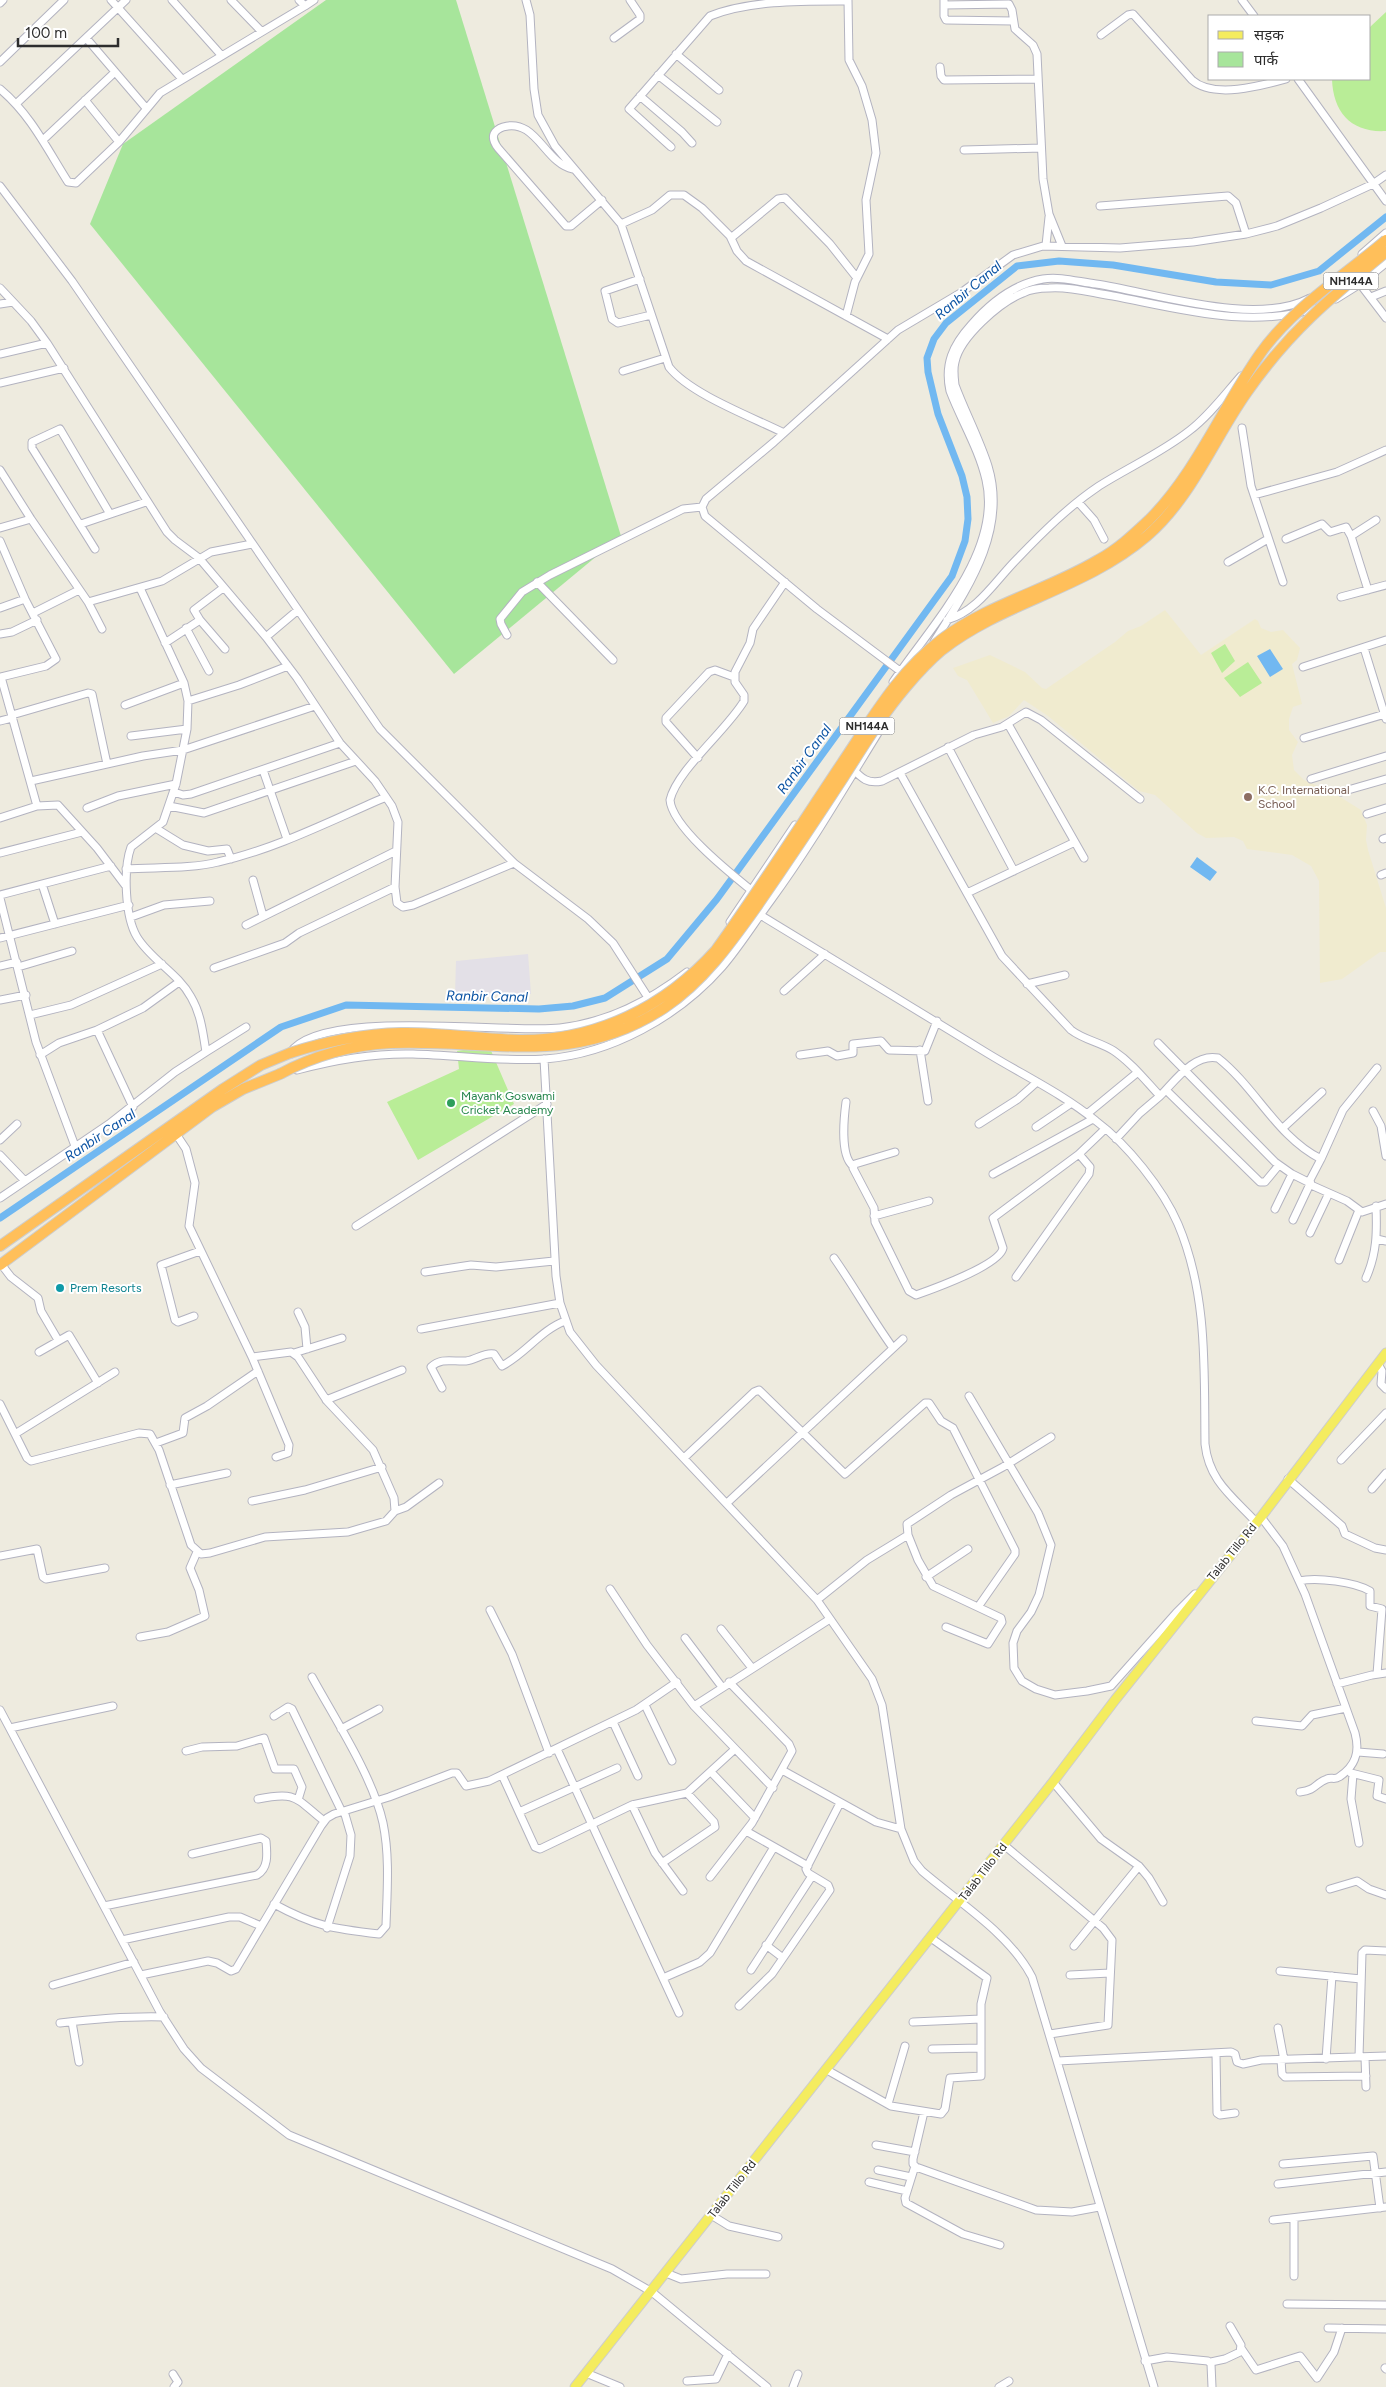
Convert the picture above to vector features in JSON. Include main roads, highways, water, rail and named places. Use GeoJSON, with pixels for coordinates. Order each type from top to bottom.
{"type":"FeatureCollection","features":[{"type":"Feature","properties":{"kind":"highway","name":"NH144A"},"geometry":{"type":"LineString","coordinates":[[0,1246],[223,1089],[261,1065],[290,1053],[331,1040],[387,1033],[548,1039],[612,1024],[649,1007],[669,994],[694,973],[716,950],[880,706],[912,666],[942,639],[969,621],[1097,561],[1129,538],[1170,496],[1251,368],[1271,340],[1324,290],[1386,240]]}},
{"type":"Feature","properties":{"kind":"highway","name":"NH144A"},"geometry":{"type":"LineString","coordinates":[[0,1265],[176,1134],[229,1097],[332,1052],[390,1043],[536,1048],[583,1042],[627,1028],[662,1010],[719,959],[790,858],[890,706],[921,670],[942,650],[962,637],[1003,615],[1084,578],[1118,558],[1149,534],[1168,515],[1192,482],[1244,396],[1276,352],[1315,310],[1386,252]]}},
{"type":"Feature","properties":{"kind":"main road","name":"Talab Tillo Rd"},"geometry":{"type":"LineString","coordinates":[[576,2387],[1054,1782],[1115,1700],[1258,1520],[1386,1353]]}},
{"type":"Feature","properties":{"kind":"water"},"geometry":{"type":"Polygon","coordinates":[[[1270,649],[1283,669],[1270,677],[1257,656],[1270,649]]]}},
{"type":"Feature","properties":{"kind":"water"},"geometry":{"type":"Polygon","coordinates":[[[1197,857],[1217,872],[1210,881],[1190,867],[1197,857]]]}},
{"type":"Feature","properties":{"kind":"waterway","name":"Ranbir Canal"},"geometry":{"type":"LineString","coordinates":[[0,1218],[281,1027],[346,1005],[539,1009],[573,1006],[605,998],[667,959],[717,899],[952,576],[965,541],[968,519],[967,497],[962,476],[938,414],[928,372],[927,358],[934,339],[946,323],[1017,266],[1059,261],[1113,265],[1216,282],[1271,285],[1319,271],[1386,217]]}},
{"type":"Feature","properties":{"kind":"place","name":"K.C. International School"},"geometry":{"type":"Point","coordinates":[1248,797]}},
{"type":"Feature","properties":{"kind":"place","name":"Mayank Goswami Cricket Academy"},"geometry":{"type":"Point","coordinates":[451,1103]}},
{"type":"Feature","properties":{"kind":"place","name":"Prem Resorts"},"geometry":{"type":"Point","coordinates":[60,1288]}}]}
